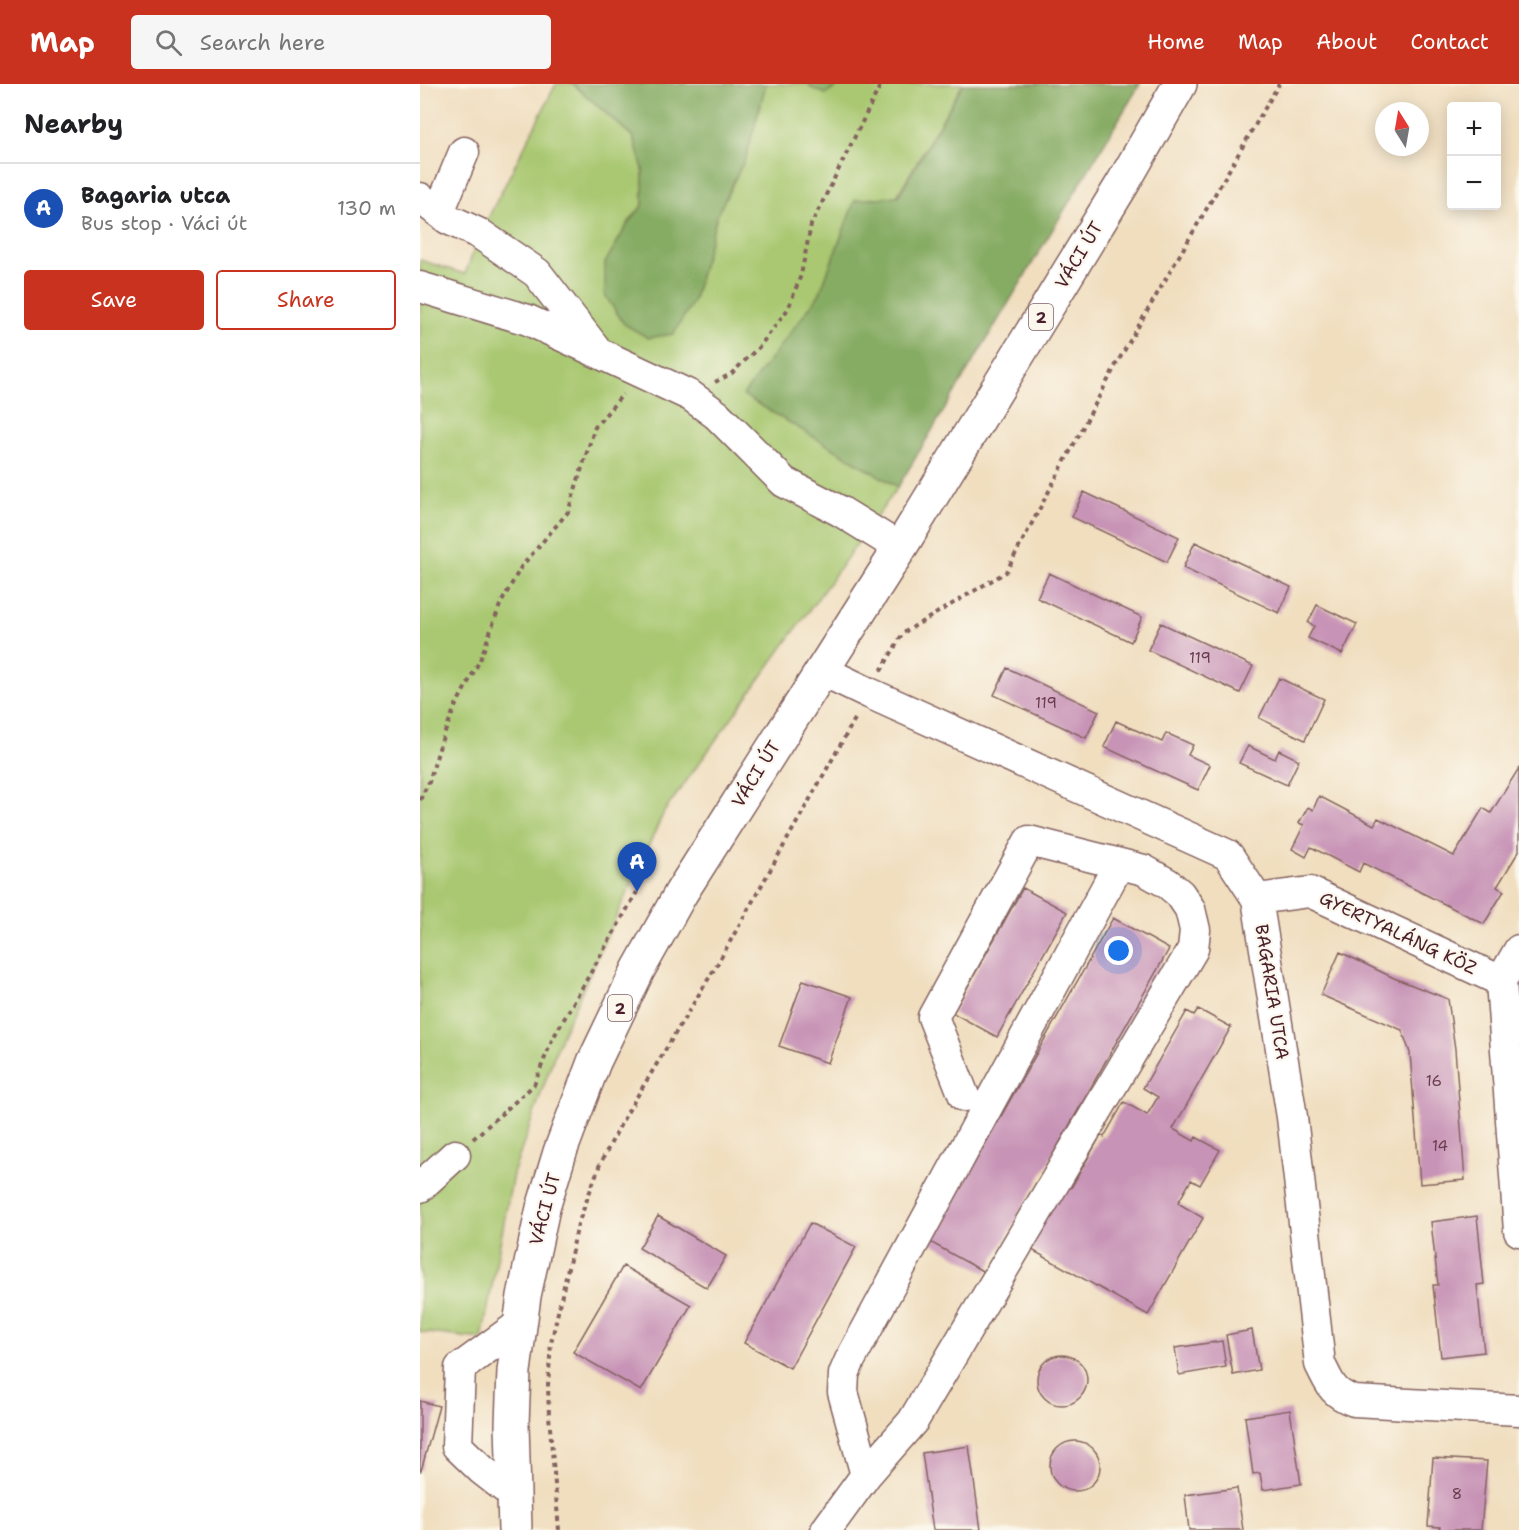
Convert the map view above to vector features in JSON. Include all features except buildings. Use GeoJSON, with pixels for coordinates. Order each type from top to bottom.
{"type":"FeatureCollection","features":[{"type":"Feature","properties":{"kind":"main road","name":"VÁCI ÚT"},"geometry":{"type":"LineString","coordinates":[[515,1530],[512,1403],[524,1296],[543,1208],[560,1152],[594,1062],[638,970],[681,893],[900,548],[1123,183],[1180,84]]}},
{"type":"Feature","properties":{"kind":"street"},"geometry":{"type":"LineString","coordinates":[[464,152],[429,205],[448,219],[480,234],[537,273],[597,351]]}},
{"type":"Feature","properties":{"kind":"street"},"geometry":{"type":"LineString","coordinates":[[420,287],[528,320],[691,396],[717,416],[784,482],[900,548]]}},
{"type":"Feature","properties":{"kind":"street","name":"BAGARIA UTCA"},"geometry":{"type":"LineString","coordinates":[[821,670],[1228,855],[1257,899],[1292,1117],[1320,1364],[1330,1385],[1341,1397],[1354,1401],[1519,1410]]}},
{"type":"Feature","properties":{"kind":"street"},"geometry":{"type":"LineString","coordinates":[[826,1530],[866,1474],[914,1421],[1193,949],[1194,930],[1191,909],[1180,894],[1167,883],[1144,870],[1029,841],[933,1017],[964,1096]]}},
{"type":"Feature","properties":{"kind":"street"},"geometry":{"type":"LineString","coordinates":[[866,1474],[843,1392],[844,1374],[1119,864]]}},
{"type":"Feature","properties":{"kind":"street","name":"GYERTYALÁNG KÖZ"},"geometry":{"type":"LineString","coordinates":[[1257,899],[1310,892],[1501,981]]}},
{"type":"Feature","properties":{"kind":"street"},"geometry":{"type":"LineString","coordinates":[[1519,950],[1501,981],[1519,1231]]}},
{"type":"Feature","properties":{"kind":"street"},"geometry":{"type":"LineString","coordinates":[[420,1186],[454,1155]]}},
{"type":"Feature","properties":{"kind":"street"},"geometry":{"type":"LineString","coordinates":[[514,1495],[482,1470],[457,1446],[460,1368],[520,1324]]}},
{"type":"Feature","properties":{"kind":"path"},"geometry":{"type":"LineString","coordinates":[[691,396],[731,374],[759,347],[788,309],[801,275],[811,225],[881,84]]}},
{"type":"Feature","properties":{"kind":"path"},"geometry":{"type":"LineString","coordinates":[[878,676],[903,633],[1006,572],[1117,363],[1279,84]]}},
{"type":"Feature","properties":{"kind":"path"},"geometry":{"type":"LineString","coordinates":[[420,800],[429,782],[455,707],[480,660],[500,605],[521,567],[568,512],[595,427],[641,373]]}},
{"type":"Feature","properties":{"kind":"path"},"geometry":{"type":"LineString","coordinates":[[559,1530],[548,1385],[551,1344],[578,1224],[600,1164],[624,1118],[718,963],[857,715]]}},
{"type":"Feature","properties":{"kind":"path"},"geometry":{"type":"LineString","coordinates":[[454,1155],[534,1085],[552,1040],[637,892]]}},
{"type":"Feature","properties":{"kind":"green space"},"geometry":{"type":"Polygon","coordinates":[[[556,84],[573,84],[633,137],[643,168],[643,205],[629,222],[693,302],[717,215],[746,157],[766,84],[809,84],[811,88],[826,94],[841,84],[963,84],[897,196],[855,201],[819,295],[744,395],[898,487],[664,812],[560,1039],[513,1174],[482,1339],[420,1332],[420,260],[465,274],[480,234],[556,84]]]}},
{"type":"Feature","properties":{"kind":"green space"},"geometry":{"type":"Polygon","coordinates":[[[573,84],[766,84],[746,157],[717,215],[693,302],[673,334],[648,338],[624,324],[605,295],[605,263],[629,222],[643,205],[643,168],[633,137],[573,84]]]}},
{"type":"Feature","properties":{"kind":"green space"},"geometry":{"type":"Polygon","coordinates":[[[809,84],[841,84],[826,94],[811,88],[809,84]]]}},
{"type":"Feature","properties":{"kind":"green space"},"geometry":{"type":"Polygon","coordinates":[[[963,84],[1140,84],[898,487],[743,395],[819,295],[855,200],[898,196],[963,84]]]}},
{"type":"Feature","properties":{"kind":"place","name":"Bagaria utca"},"geometry":{"type":"Point","coordinates":[637,892]}}]}
